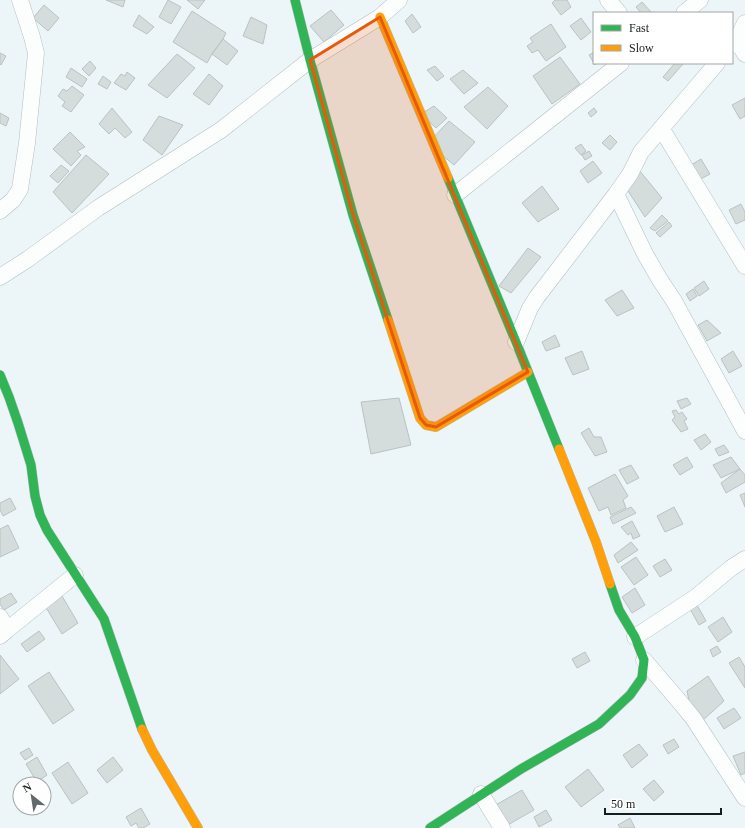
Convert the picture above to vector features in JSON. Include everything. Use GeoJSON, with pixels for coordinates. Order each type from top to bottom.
{"type":"FeatureCollection","features":[{"type":"Feature","properties":{"kind":"street"},"geometry":{"type":"LineString","coordinates":[[0,211],[13,200],[20,189],[27,143],[36,53],[20,0]]}},
{"type":"Feature","properties":{"kind":"street"},"geometry":{"type":"LineString","coordinates":[[295,0],[353,215],[420,418],[426,425],[436,427],[528,372]]}},
{"type":"Feature","properties":{"kind":"street"},"geometry":{"type":"LineString","coordinates":[[0,276],[28,259],[98,208],[221,130],[310,60],[380,17],[399,0]]}},
{"type":"Feature","properties":{"kind":"street"},"geometry":{"type":"LineString","coordinates":[[608,0],[618,12]]}},
{"type":"Feature","properties":{"kind":"street"},"geometry":{"type":"LineString","coordinates":[[685,12],[700,0]]}},
{"type":"Feature","properties":{"kind":"street"},"geometry":{"type":"LineString","coordinates":[[380,17],[516,342],[596,542],[619,610],[635,636],[644,660],[693,718],[745,798]]}},
{"type":"Feature","properties":{"kind":"street"},"geometry":{"type":"LineString","coordinates":[[745,23],[734,43],[745,54]]}},
{"type":"Feature","properties":{"kind":"street"},"geometry":{"type":"LineString","coordinates":[[455,195],[620,64]]}},
{"type":"Feature","properties":{"kind":"street"},"geometry":{"type":"LineString","coordinates":[[516,342],[530,308],[537,296],[616,194],[630,174],[641,152],[716,64]]}},
{"type":"Feature","properties":{"kind":"street"},"geometry":{"type":"LineString","coordinates":[[661,128],[745,266]]}},
{"type":"Feature","properties":{"kind":"street"},"geometry":{"type":"LineString","coordinates":[[616,194],[645,254],[674,301],[745,431]]}},
{"type":"Feature","properties":{"kind":"street"},"geometry":{"type":"LineString","coordinates":[[0,375],[9,397],[31,465],[35,496],[40,515],[47,530],[104,619],[140,725],[152,750],[198,828]]}},
{"type":"Feature","properties":{"kind":"street"},"geometry":{"type":"LineString","coordinates":[[635,636],[696,597],[744,563]]}},
{"type":"Feature","properties":{"kind":"street"},"geometry":{"type":"LineString","coordinates":[[2,628],[75,574]]}},
{"type":"Feature","properties":{"kind":"street"},"geometry":{"type":"LineString","coordinates":[[430,828],[521,769],[599,724],[630,695],[642,678],[644,660]]}},
{"type":"Feature","properties":{"kind":"street"},"geometry":{"type":"LineString","coordinates":[[481,794],[502,828]]}},
{"type":"Feature","properties":{"kind":"highlighted area"},"geometry":{"type":"Polygon","coordinates":[[[380,17],[528,372],[436,427],[426,425],[420,418],[353,215],[310,60],[380,17]]]}},
{"type":"Feature","properties":{"kind":"building"},"geometry":{"type":"Polygon","coordinates":[[[106,0],[125,0],[123,7],[106,0]]]}},
{"type":"Feature","properties":{"kind":"building"},"geometry":{"type":"Polygon","coordinates":[[[168,0],[181,7],[171,24],[159,17],[168,0]]]}},
{"type":"Feature","properties":{"kind":"building"},"geometry":{"type":"Polygon","coordinates":[[[187,0],[205,0],[198,9],[187,0]]]}},
{"type":"Feature","properties":{"kind":"building"},"geometry":{"type":"Polygon","coordinates":[[[555,0],[567,0],[571,7],[561,15],[552,3],[555,0]]]}},
{"type":"Feature","properties":{"kind":"building"},"geometry":{"type":"Polygon","coordinates":[[[642,2],[651,12],[640,12],[636,7],[642,2]]]}},
{"type":"Feature","properties":{"kind":"building"},"geometry":{"type":"Polygon","coordinates":[[[44,5],[59,18],[48,31],[33,18],[44,5]]]}},
{"type":"Feature","properties":{"kind":"building"},"geometry":{"type":"Polygon","coordinates":[[[331,10],[344,25],[324,42],[310,26],[331,10]]]}},
{"type":"Feature","properties":{"kind":"building"},"geometry":{"type":"Polygon","coordinates":[[[192,11],[226,33],[207,63],[173,42],[192,11]]]}},
{"type":"Feature","properties":{"kind":"building"},"geometry":{"type":"Polygon","coordinates":[[[412,14],[421,27],[413,33],[405,21],[412,14]]]}},
{"type":"Feature","properties":{"kind":"building"},"geometry":{"type":"Polygon","coordinates":[[[139,15],[154,27],[147,34],[133,26],[139,15]]]}},
{"type":"Feature","properties":{"kind":"building"},"geometry":{"type":"Polygon","coordinates":[[[251,17],[267,25],[263,44],[243,36],[251,17]]]}},
{"type":"Feature","properties":{"kind":"building"},"geometry":{"type":"Polygon","coordinates":[[[581,18],[591,32],[581,40],[570,26],[581,18]]]}},
{"type":"Feature","properties":{"kind":"building"},"geometry":{"type":"Polygon","coordinates":[[[551,24],[566,47],[546,61],[538,50],[532,53],[527,46],[533,42],[530,38],[551,24]]]}},
{"type":"Feature","properties":{"kind":"building"},"geometry":{"type":"Polygon","coordinates":[[[223,39],[238,51],[227,65],[212,54],[223,39]]]}},
{"type":"Feature","properties":{"kind":"building"},"geometry":{"type":"Polygon","coordinates":[[[0,53],[6,56],[1,65],[0,64],[0,53]]]}},
{"type":"Feature","properties":{"kind":"building"},"geometry":{"type":"Polygon","coordinates":[[[593,53],[593,62],[589,55],[593,53]]]}},
{"type":"Feature","properties":{"kind":"building"},"geometry":{"type":"Polygon","coordinates":[[[177,54],[195,68],[167,98],[148,85],[177,54]]]}},
{"type":"Feature","properties":{"kind":"building"},"geometry":{"type":"Polygon","coordinates":[[[560,57],[580,84],[552,104],[533,76],[560,57]]]}},
{"type":"Feature","properties":{"kind":"building"},"geometry":{"type":"Polygon","coordinates":[[[90,61],[96,68],[89,76],[82,69],[90,61]]]}},
{"type":"Feature","properties":{"kind":"building"},"geometry":{"type":"Polygon","coordinates":[[[674,64],[683,64],[668,81],[663,77],[674,64]]]}},
{"type":"Feature","properties":{"kind":"building"},"geometry":{"type":"Polygon","coordinates":[[[435,66],[444,76],[437,81],[427,70],[435,66]]]}},
{"type":"Feature","properties":{"kind":"building"},"geometry":{"type":"Polygon","coordinates":[[[71,68],[87,79],[82,87],[66,77],[71,68]]]}},
{"type":"Feature","properties":{"kind":"building"},"geometry":{"type":"Polygon","coordinates":[[[463,70],[478,83],[464,94],[450,79],[463,70]]]}},
{"type":"Feature","properties":{"kind":"building"},"geometry":{"type":"Polygon","coordinates":[[[127,72],[135,78],[126,90],[114,83],[121,74],[125,76],[127,72]]]}},
{"type":"Feature","properties":{"kind":"building"},"geometry":{"type":"Polygon","coordinates":[[[209,74],[223,86],[209,105],[193,94],[209,74]]]}},
{"type":"Feature","properties":{"kind":"building"},"geometry":{"type":"Polygon","coordinates":[[[103,76],[111,82],[107,89],[98,84],[103,76]]]}},
{"type":"Feature","properties":{"kind":"building"},"geometry":{"type":"Polygon","coordinates":[[[72,86],[84,95],[71,112],[62,106],[65,102],[58,96],[63,89],[67,91],[72,86]]]}},
{"type":"Feature","properties":{"kind":"building"},"geometry":{"type":"Polygon","coordinates":[[[488,87],[508,106],[487,129],[464,107],[488,87]]]}},
{"type":"Feature","properties":{"kind":"building"},"geometry":{"type":"Polygon","coordinates":[[[745,98],[745,116],[740,119],[732,105],[745,98]]]}},
{"type":"Feature","properties":{"kind":"building"},"geometry":{"type":"Polygon","coordinates":[[[434,106],[447,118],[436,128],[421,114],[434,106]]]}},
{"type":"Feature","properties":{"kind":"building"},"geometry":{"type":"Polygon","coordinates":[[[112,108],[132,132],[125,138],[115,128],[109,134],[99,124],[112,108]]]}},
{"type":"Feature","properties":{"kind":"building"},"geometry":{"type":"Polygon","coordinates":[[[594,108],[597,112],[591,117],[588,113],[594,108]]]}},
{"type":"Feature","properties":{"kind":"building"},"geometry":{"type":"Polygon","coordinates":[[[0,113],[9,118],[6,126],[0,123],[0,113]]]}},
{"type":"Feature","properties":{"kind":"building"},"geometry":{"type":"Polygon","coordinates":[[[159,116],[183,125],[162,155],[143,140],[159,116]]]}},
{"type":"Feature","properties":{"kind":"building"},"geometry":{"type":"Polygon","coordinates":[[[449,121],[475,142],[454,165],[428,143],[449,121]]]}},
{"type":"Feature","properties":{"kind":"building"},"geometry":{"type":"Polygon","coordinates":[[[70,132],[85,147],[77,151],[81,155],[71,166],[53,149],[70,132]]]}},
{"type":"Feature","properties":{"kind":"building"},"geometry":{"type":"Polygon","coordinates":[[[610,135],[617,142],[610,150],[602,143],[610,135]]]}},
{"type":"Feature","properties":{"kind":"building"},"geometry":{"type":"Polygon","coordinates":[[[581,144],[586,151],[581,155],[575,148],[581,144]]]}},
{"type":"Feature","properties":{"kind":"building"},"geometry":{"type":"Polygon","coordinates":[[[589,151],[592,156],[585,160],[582,155],[589,151]]]}},
{"type":"Feature","properties":{"kind":"building"},"geometry":{"type":"Polygon","coordinates":[[[86,155],[109,174],[72,213],[53,192],[86,155]]]}},
{"type":"Feature","properties":{"kind":"building"},"geometry":{"type":"Polygon","coordinates":[[[701,159],[710,174],[697,181],[688,167],[701,159]]]}},
{"type":"Feature","properties":{"kind":"building"},"geometry":{"type":"Polygon","coordinates":[[[593,161],[602,173],[588,183],[580,171],[593,161]]]}},
{"type":"Feature","properties":{"kind":"building"},"geometry":{"type":"Polygon","coordinates":[[[61,165],[69,171],[58,183],[50,176],[61,165]]]}},
{"type":"Feature","properties":{"kind":"building"},"geometry":{"type":"Polygon","coordinates":[[[639,170],[662,198],[645,217],[626,188],[639,170]]]}},
{"type":"Feature","properties":{"kind":"building"},"geometry":{"type":"Polygon","coordinates":[[[542,186],[559,209],[538,222],[522,203],[542,186]]]}},
{"type":"Feature","properties":{"kind":"building"},"geometry":{"type":"Polygon","coordinates":[[[741,204],[745,212],[745,220],[736,224],[729,210],[741,204]]]}},
{"type":"Feature","properties":{"kind":"building"},"geometry":{"type":"Polygon","coordinates":[[[662,215],[668,221],[655,231],[650,228],[662,215]]]}},
{"type":"Feature","properties":{"kind":"building"},"geometry":{"type":"Polygon","coordinates":[[[669,222],[672,226],[660,237],[656,233],[669,222]]]}},
{"type":"Feature","properties":{"kind":"building"},"geometry":{"type":"Polygon","coordinates":[[[528,248],[541,257],[511,293],[499,286],[528,248]]]}},
{"type":"Feature","properties":{"kind":"building"},"geometry":{"type":"Polygon","coordinates":[[[704,281],[709,289],[699,296],[694,288],[704,281]]]}},
{"type":"Feature","properties":{"kind":"building"},"geometry":{"type":"Polygon","coordinates":[[[693,289],[697,296],[690,301],[686,294],[693,289]]]}},
{"type":"Feature","properties":{"kind":"building"},"geometry":{"type":"Polygon","coordinates":[[[622,290],[634,308],[617,316],[605,300],[622,290]]]}},
{"type":"Feature","properties":{"kind":"building"},"geometry":{"type":"Polygon","coordinates":[[[707,320],[721,333],[707,341],[698,325],[707,320]]]}},
{"type":"Feature","properties":{"kind":"building"},"geometry":{"type":"Polygon","coordinates":[[[555,335],[560,346],[546,351],[542,342],[555,335]]]}},
{"type":"Feature","properties":{"kind":"building"},"geometry":{"type":"Polygon","coordinates":[[[582,351],[589,369],[573,375],[565,358],[582,351]]]}},
{"type":"Feature","properties":{"kind":"building"},"geometry":{"type":"Polygon","coordinates":[[[733,351],[742,366],[729,373],[721,359],[733,351]]]}},
{"type":"Feature","properties":{"kind":"building"},"geometry":{"type":"Polygon","coordinates":[[[399,398],[411,445],[371,454],[361,402],[399,398]]]}},
{"type":"Feature","properties":{"kind":"building"},"geometry":{"type":"Polygon","coordinates":[[[687,398],[691,404],[681,409],[677,401],[687,398]]]}},
{"type":"Feature","properties":{"kind":"building"},"geometry":{"type":"Polygon","coordinates":[[[676,410],[679,414],[682,412],[687,419],[684,421],[688,429],[681,432],[672,420],[675,417],[672,411],[676,410]]]}},
{"type":"Feature","properties":{"kind":"building"},"geometry":{"type":"Polygon","coordinates":[[[589,428],[594,437],[601,437],[607,452],[595,456],[581,433],[589,428]]]}},
{"type":"Feature","properties":{"kind":"building"},"geometry":{"type":"Polygon","coordinates":[[[705,434],[711,442],[701,450],[694,440],[705,434]]]}},
{"type":"Feature","properties":{"kind":"building"},"geometry":{"type":"Polygon","coordinates":[[[724,445],[729,452],[719,456],[715,449],[724,445]]]}},
{"type":"Feature","properties":{"kind":"building"},"geometry":{"type":"Polygon","coordinates":[[[687,457],[693,467],[680,475],[673,465],[687,457]]]}},
{"type":"Feature","properties":{"kind":"building"},"geometry":{"type":"Polygon","coordinates":[[[731,457],[740,469],[721,478],[713,465],[731,457]]]}},
{"type":"Feature","properties":{"kind":"building"},"geometry":{"type":"Polygon","coordinates":[[[631,465],[639,478],[627,484],[619,470],[631,465]]]}},
{"type":"Feature","properties":{"kind":"building"},"geometry":{"type":"Polygon","coordinates":[[[740,469],[745,475],[745,482],[726,493],[721,483],[740,469]]]}},
{"type":"Feature","properties":{"kind":"building"},"geometry":{"type":"Polygon","coordinates":[[[615,474],[628,496],[623,500],[626,508],[611,515],[608,507],[599,511],[588,488],[615,474]]]}},
{"type":"Feature","properties":{"kind":"building"},"geometry":{"type":"Polygon","coordinates":[[[745,493],[745,507],[740,495],[745,493]]]}},
{"type":"Feature","properties":{"kind":"building"},"geometry":{"type":"Polygon","coordinates":[[[10,498],[16,509],[3,516],[0,510],[0,503],[10,498]]]}},
{"type":"Feature","properties":{"kind":"building"},"geometry":{"type":"Polygon","coordinates":[[[631,507],[636,513],[613,524],[610,517],[631,507]]]}},
{"type":"Feature","properties":{"kind":"building"},"geometry":{"type":"Polygon","coordinates":[[[674,507],[683,524],[665,532],[657,516],[674,507]]]}},
{"type":"Feature","properties":{"kind":"building"},"geometry":{"type":"Polygon","coordinates":[[[632,521],[640,536],[633,539],[631,533],[628,535],[621,527],[632,521]]]}},
{"type":"Feature","properties":{"kind":"building"},"geometry":{"type":"Polygon","coordinates":[[[8,525],[19,548],[0,557],[0,529],[8,525]]]}},
{"type":"Feature","properties":{"kind":"building"},"geometry":{"type":"Polygon","coordinates":[[[631,542],[638,550],[618,563],[614,555],[631,542]]]}},
{"type":"Feature","properties":{"kind":"building"},"geometry":{"type":"Polygon","coordinates":[[[636,557],[648,575],[634,585],[621,567],[636,557]]]}},
{"type":"Feature","properties":{"kind":"building"},"geometry":{"type":"Polygon","coordinates":[[[665,559],[672,570],[660,577],[653,566],[665,559]]]}},
{"type":"Feature","properties":{"kind":"building"},"geometry":{"type":"Polygon","coordinates":[[[635,588],[645,605],[632,613],[622,597],[635,588]]]}},
{"type":"Feature","properties":{"kind":"building"},"geometry":{"type":"Polygon","coordinates":[[[59,591],[78,623],[62,634],[42,601],[59,591]]]}},
{"type":"Feature","properties":{"kind":"building"},"geometry":{"type":"Polygon","coordinates":[[[11,593],[17,602],[4,610],[0,604],[0,599],[11,593]]]}},
{"type":"Feature","properties":{"kind":"building"},"geometry":{"type":"Polygon","coordinates":[[[697,605],[706,621],[699,625],[690,609],[697,605]]]}},
{"type":"Feature","properties":{"kind":"building"},"geometry":{"type":"Polygon","coordinates":[[[723,617],[732,632],[718,642],[708,627],[723,617]]]}},
{"type":"Feature","properties":{"kind":"building"},"geometry":{"type":"Polygon","coordinates":[[[39,631],[45,639],[27,652],[21,644],[39,631]]]}},
{"type":"Feature","properties":{"kind":"building"},"geometry":{"type":"Polygon","coordinates":[[[717,646],[721,652],[713,657],[710,650],[717,646]]]}},
{"type":"Feature","properties":{"kind":"building"},"geometry":{"type":"Polygon","coordinates":[[[585,652],[590,661],[577,668],[572,659],[585,652]]]}},
{"type":"Feature","properties":{"kind":"building"},"geometry":{"type":"Polygon","coordinates":[[[0,655],[19,679],[0,694],[0,655]]]}},
{"type":"Feature","properties":{"kind":"building"},"geometry":{"type":"Polygon","coordinates":[[[739,657],[745,667],[745,688],[729,663],[739,657]]]}},
{"type":"Feature","properties":{"kind":"building"},"geometry":{"type":"Polygon","coordinates":[[[49,672],[74,710],[53,724],[28,686],[49,672]]]}},
{"type":"Feature","properties":{"kind":"building"},"geometry":{"type":"Polygon","coordinates":[[[708,676],[724,701],[701,722],[690,705],[687,691],[708,676]]]}},
{"type":"Feature","properties":{"kind":"building"},"geometry":{"type":"Polygon","coordinates":[[[734,708],[741,718],[724,729],[717,718],[734,708]]]}},
{"type":"Feature","properties":{"kind":"building"},"geometry":{"type":"Polygon","coordinates":[[[674,739],[679,747],[668,754],[663,745],[674,739]]]}},
{"type":"Feature","properties":{"kind":"building"},"geometry":{"type":"Polygon","coordinates":[[[639,744],[648,755],[632,768],[623,755],[639,744]]]}},
{"type":"Feature","properties":{"kind":"building"},"geometry":{"type":"Polygon","coordinates":[[[29,748],[33,755],[25,760],[20,753],[29,748]]]}},
{"type":"Feature","properties":{"kind":"building"},"geometry":{"type":"Polygon","coordinates":[[[745,752],[745,773],[741,775],[733,756],[745,752]]]}},
{"type":"Feature","properties":{"kind":"building"},"geometry":{"type":"Polygon","coordinates":[[[37,757],[47,775],[33,776],[26,764],[37,757]]]}},
{"type":"Feature","properties":{"kind":"building"},"geometry":{"type":"Polygon","coordinates":[[[113,757],[123,770],[107,783],[97,770],[113,757]]]}},
{"type":"Feature","properties":{"kind":"building"},"geometry":{"type":"Polygon","coordinates":[[[68,762],[88,793],[72,804],[52,773],[68,762]]]}},
{"type":"Feature","properties":{"kind":"building"},"geometry":{"type":"Polygon","coordinates":[[[588,769],[604,790],[581,807],[565,787],[588,769]]]}},
{"type":"Feature","properties":{"kind":"building"},"geometry":{"type":"Polygon","coordinates":[[[654,780],[664,792],[654,801],[643,789],[654,780]]]}},
{"type":"Feature","properties":{"kind":"building"},"geometry":{"type":"Polygon","coordinates":[[[522,790],[534,810],[506,826],[494,806],[522,790]]]}},
{"type":"Feature","properties":{"kind":"building"},"geometry":{"type":"Polygon","coordinates":[[[141,808],[150,824],[143,828],[139,828],[136,823],[131,826],[126,817],[141,808]]]}},
{"type":"Feature","properties":{"kind":"building"},"geometry":{"type":"Polygon","coordinates":[[[546,810],[552,820],[539,827],[534,817],[546,810]]]}},
{"type":"Feature","properties":{"kind":"building"},"geometry":{"type":"Polygon","coordinates":[[[630,818],[635,828],[620,828],[618,825],[630,818]]]}},
{"type":"Feature","properties":{"kind":"traffic: fast"},"geometry":{"type":"LineString","coordinates":[[295,0],[353,215],[388,320]]}},
{"type":"Feature","properties":{"kind":"traffic: fast"},"geometry":{"type":"LineString","coordinates":[[448,178],[559,449]]}},
{"type":"Feature","properties":{"kind":"traffic: fast"},"geometry":{"type":"LineString","coordinates":[[0,375],[18,423],[31,465],[35,496],[40,515],[47,530],[104,619],[142,729]]}},
{"type":"Feature","properties":{"kind":"traffic: fast"},"geometry":{"type":"LineString","coordinates":[[430,828],[521,769],[599,724],[630,695],[642,678],[644,660],[635,637],[619,610],[610,584]]}},
{"type":"Feature","properties":{"kind":"traffic: slow"},"geometry":{"type":"LineString","coordinates":[[380,17],[448,178]]}},
{"type":"Feature","properties":{"kind":"traffic: slow"},"geometry":{"type":"LineString","coordinates":[[388,320],[420,418],[426,425],[436,427],[528,372]]}},
{"type":"Feature","properties":{"kind":"traffic: slow"},"geometry":{"type":"LineString","coordinates":[[559,449],[596,542],[610,584]]}},
{"type":"Feature","properties":{"kind":"traffic: slow"},"geometry":{"type":"LineString","coordinates":[[142,729],[152,750],[198,828]]}}]}
